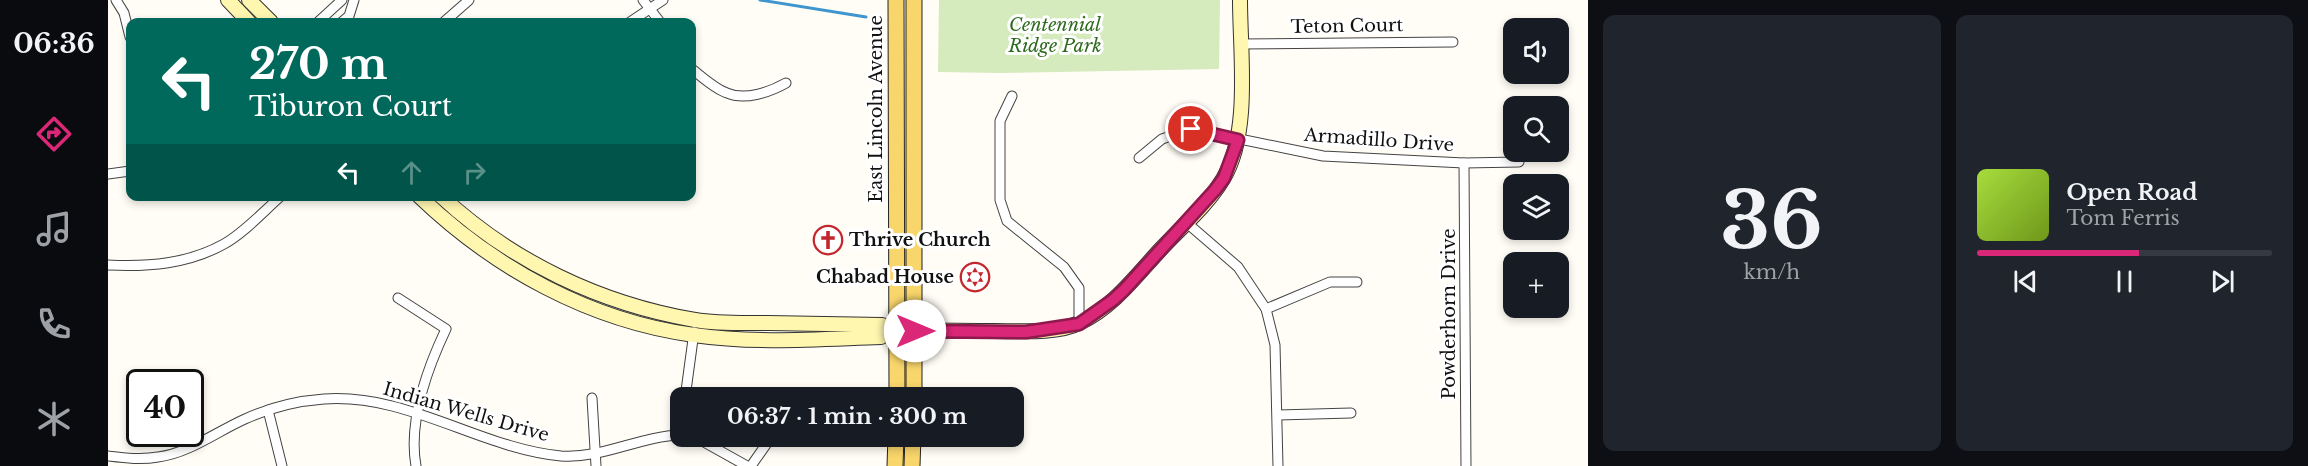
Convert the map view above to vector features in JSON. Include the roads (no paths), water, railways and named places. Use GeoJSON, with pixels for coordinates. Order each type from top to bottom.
{"type":"FeatureCollection","features":[{"type":"Feature","properties":{"kind":"main road","name":"East Lincoln Avenue"},"geometry":{"type":"LineString","coordinates":[[896,0],[891,331],[896,387]]}},
{"type":"Feature","properties":{"kind":"main road","name":"East Lincoln Avenue"},"geometry":{"type":"LineString","coordinates":[[914,0],[914,387]]}},
{"type":"Feature","properties":{"kind":"main road"},"geometry":{"type":"LineString","coordinates":[[895,466],[896,447]]}},
{"type":"Feature","properties":{"kind":"main road"},"geometry":{"type":"LineString","coordinates":[[912,466],[913,447]]}},
{"type":"Feature","properties":{"kind":"street"},"geometry":{"type":"LineString","coordinates":[[116,0],[126,21]]}},
{"type":"Feature","properties":{"kind":"street"},"geometry":{"type":"LineString","coordinates":[[228,0],[245,18]]}},
{"type":"Feature","properties":{"kind":"street"},"geometry":{"type":"LineString","coordinates":[[249,0],[267,18]]}},
{"type":"Feature","properties":{"kind":"street"},"geometry":{"type":"LineString","coordinates":[[322,18],[342,0]]}},
{"type":"Feature","properties":{"kind":"street"},"geometry":{"type":"LineString","coordinates":[[347,18],[350,16],[354,0]]}},
{"type":"Feature","properties":{"kind":"street"},"geometry":{"type":"LineString","coordinates":[[449,18],[469,0]]}},
{"type":"Feature","properties":{"kind":"street"},"geometry":{"type":"LineString","coordinates":[[643,0],[657,18]]}},
{"type":"Feature","properties":{"kind":"street"},"geometry":{"type":"LineString","coordinates":[[636,18],[663,0]]}},
{"type":"Feature","properties":{"kind":"street"},"geometry":{"type":"LineString","coordinates":[[424,201],[449,225],[477,246],[528,278],[582,304],[624,320],[694,335],[731,339],[816,339],[881,337],[891,331],[1026,332],[1079,324],[1113,300],[1187,223],[1224,178],[1238,140],[1241,115],[1240,0]]}},
{"type":"Feature","properties":{"kind":"street","name":"Teton Court"},"geometry":{"type":"LineString","coordinates":[[1240,44],[1453,42]]}},
{"type":"Feature","properties":{"kind":"street"},"geometry":{"type":"LineString","coordinates":[[696,72],[725,93],[738,96],[772,91],[786,82]]}},
{"type":"Feature","properties":{"kind":"street"},"geometry":{"type":"LineString","coordinates":[[1012,96],[1000,121],[1000,200],[1007,220],[1065,267],[1079,288],[1079,324]]}},
{"type":"Feature","properties":{"kind":"street","name":"Armadillo Drive"},"geometry":{"type":"LineString","coordinates":[[1139,158],[1162,139],[1191,129],[1323,156],[1464,163],[1519,162]]}},
{"type":"Feature","properties":{"kind":"street","name":"Powderhorn Drive"},"geometry":{"type":"LineString","coordinates":[[1464,163],[1466,466]]}},
{"type":"Feature","properties":{"kind":"street"},"geometry":{"type":"LineString","coordinates":[[108,174],[126,172]]}},
{"type":"Feature","properties":{"kind":"street"},"geometry":{"type":"LineString","coordinates":[[108,265],[137,266],[181,262],[225,243],[275,201]]}},
{"type":"Feature","properties":{"kind":"street"},"geometry":{"type":"LineString","coordinates":[[446,201],[459,213],[509,249],[587,291],[629,305],[696,321],[882,325],[891,331]]}},
{"type":"Feature","properties":{"kind":"street"},"geometry":{"type":"LineString","coordinates":[[1187,223],[1238,267],[1266,309],[1275,345],[1278,466]]}},
{"type":"Feature","properties":{"kind":"street"},"geometry":{"type":"LineString","coordinates":[[1266,309],[1330,282],[1357,282]]}},
{"type":"Feature","properties":{"kind":"street"},"geometry":{"type":"LineString","coordinates":[[398,298],[446,329],[432,357],[418,412],[414,454],[416,466]]}},
{"type":"Feature","properties":{"kind":"street"},"geometry":{"type":"LineString","coordinates":[[687,387],[696,321]]}},
{"type":"Feature","properties":{"kind":"street"},"geometry":{"type":"LineString","coordinates":[[592,398],[596,466]]}},
{"type":"Feature","properties":{"kind":"street","name":"Indian Wells Drive"},"geometry":{"type":"LineString","coordinates":[[108,456],[129,463],[159,457],[184,450],[246,418],[268,410],[323,399],[355,399],[418,412],[536,452],[563,456],[595,454],[670,438]]}},
{"type":"Feature","properties":{"kind":"street"},"geometry":{"type":"LineString","coordinates":[[268,410],[282,466]]}},
{"type":"Feature","properties":{"kind":"street"},"geometry":{"type":"LineString","coordinates":[[1278,415],[1351,413]]}},
{"type":"Feature","properties":{"kind":"street"},"geometry":{"type":"LineString","coordinates":[[713,447],[749,466],[764,447]]}},
{"type":"Feature","properties":{"kind":"waterway"},"geometry":{"type":"LineString","coordinates":[[760,0],[866,17]]}},
{"type":"Feature","properties":{"kind":"place","name":"Thrive Church"},"geometry":{"type":"Point","coordinates":[828,240]}},
{"type":"Feature","properties":{"kind":"place","name":"Chabad House"},"geometry":{"type":"Point","coordinates":[975,277]}},
{"type":"Feature","properties":{"kind":"park label","name":"Centennial Ridge Park"},"geometry":{"type":"Point","coordinates":[1055,36]}}]}
